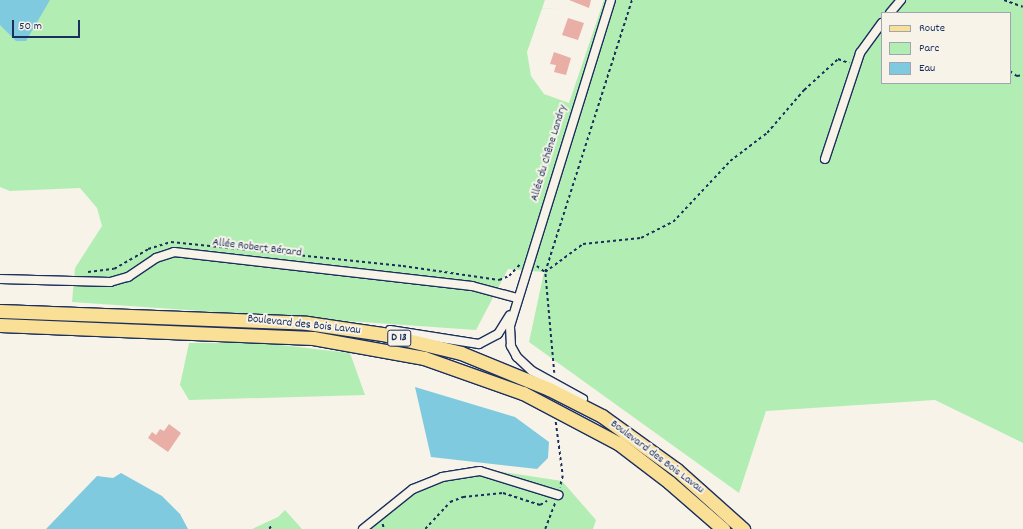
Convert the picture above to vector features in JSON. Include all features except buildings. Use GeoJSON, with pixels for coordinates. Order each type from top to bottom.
{"type":"FeatureCollection","features":[{"type":"Feature","properties":{"kind":"main road","name":"Boulevard des Bois Lavau"},"geometry":{"type":"LineString","coordinates":[[0,311],[338,326],[461,353],[549,389],[602,416],[677,470],[743,529]]}},
{"type":"Feature","properties":{"kind":"main road","name":"Boulevard des Bois Lavau"},"geometry":{"type":"LineString","coordinates":[[0,325],[313,338],[424,358],[522,393],[618,444],[669,482],[723,529]]}},
{"type":"Feature","properties":{"kind":"street","name":"Allée du Chêne Landry"},"geometry":{"type":"LineString","coordinates":[[338,326],[362,325],[479,344],[498,334],[512,313],[611,0]]}},
{"type":"Feature","properties":{"kind":"street"},"geometry":{"type":"LineString","coordinates":[[891,12],[901,0]]}},
{"type":"Feature","properties":{"kind":"street"},"geometry":{"type":"LineString","coordinates":[[825,159],[855,66],[881,25]]}},
{"type":"Feature","properties":{"kind":"street","name":"Allée Robert Bérard"},"geometry":{"type":"LineString","coordinates":[[0,279],[110,282],[128,277],[156,258],[174,252],[472,286],[517,298]]}},
{"type":"Feature","properties":{"kind":"street","name":"Allée du Chêne Landry"},"geometry":{"type":"LineString","coordinates":[[512,313],[511,346],[517,357],[532,372],[584,400],[602,416]]}},
{"type":"Feature","properties":{"kind":"street"},"geometry":{"type":"LineString","coordinates":[[363,529],[413,489],[442,477],[480,471],[558,495]]}},
{"type":"Feature","properties":{"kind":"path"},"geometry":{"type":"LineString","coordinates":[[554,379],[544,272],[632,0]]}},
{"type":"Feature","properties":{"kind":"path"},"geometry":{"type":"LineString","coordinates":[[1004,0],[1023,7]]}},
{"type":"Feature","properties":{"kind":"path"},"geometry":{"type":"LineString","coordinates":[[544,272],[583,244],[641,238],[673,222],[730,161],[767,133],[804,90],[838,59],[855,66]]}},
{"type":"Feature","properties":{"kind":"path"},"geometry":{"type":"LineString","coordinates":[[1011,72],[1017,76],[1023,75]]}},
{"type":"Feature","properties":{"kind":"path"},"geometry":{"type":"LineString","coordinates":[[527,264],[544,272]]}},
{"type":"Feature","properties":{"kind":"path"},"geometry":{"type":"LineString","coordinates":[[545,529],[558,495],[563,476],[556,418]]}},
{"type":"Feature","properties":{"kind":"path"},"geometry":{"type":"LineString","coordinates":[[425,529],[450,502],[463,497],[503,493],[540,505],[558,495]]}},
{"type":"Feature","properties":{"kind":"green space"},"geometry":{"type":"Polygon","coordinates":[[[0,0],[545,0],[527,52],[531,76],[544,94],[569,103],[604,0],[1023,0],[1023,443],[935,400],[766,411],[739,493],[529,342],[544,272],[508,269],[476,330],[72,302],[75,268],[102,226],[97,208],[80,188],[10,191],[0,187],[0,0]]]}},
{"type":"Feature","properties":{"kind":"green space"},"geometry":{"type":"Polygon","coordinates":[[[189,343],[263,343],[350,353],[365,395],[189,400],[180,385],[189,343]]]}},
{"type":"Feature","properties":{"kind":"green space"},"geometry":{"type":"Polygon","coordinates":[[[470,467],[562,481],[596,520],[593,529],[368,529],[411,489],[435,474],[470,467]]]}},
{"type":"Feature","properties":{"kind":"green space"},"geometry":{"type":"Polygon","coordinates":[[[285,510],[302,529],[252,529],[278,517],[285,510]]]}},
{"type":"Feature","properties":{"kind":"water"},"geometry":{"type":"Polygon","coordinates":[[[0,0],[50,0],[26,41],[16,41],[0,25],[0,0]]]}},
{"type":"Feature","properties":{"kind":"water"},"geometry":{"type":"Polygon","coordinates":[[[415,387],[515,417],[549,442],[548,458],[537,469],[431,457],[415,387]]]}},
{"type":"Feature","properties":{"kind":"water"},"geometry":{"type":"Polygon","coordinates":[[[121,473],[162,496],[180,514],[188,529],[46,529],[97,476],[113,478],[121,473]]]}}]}
